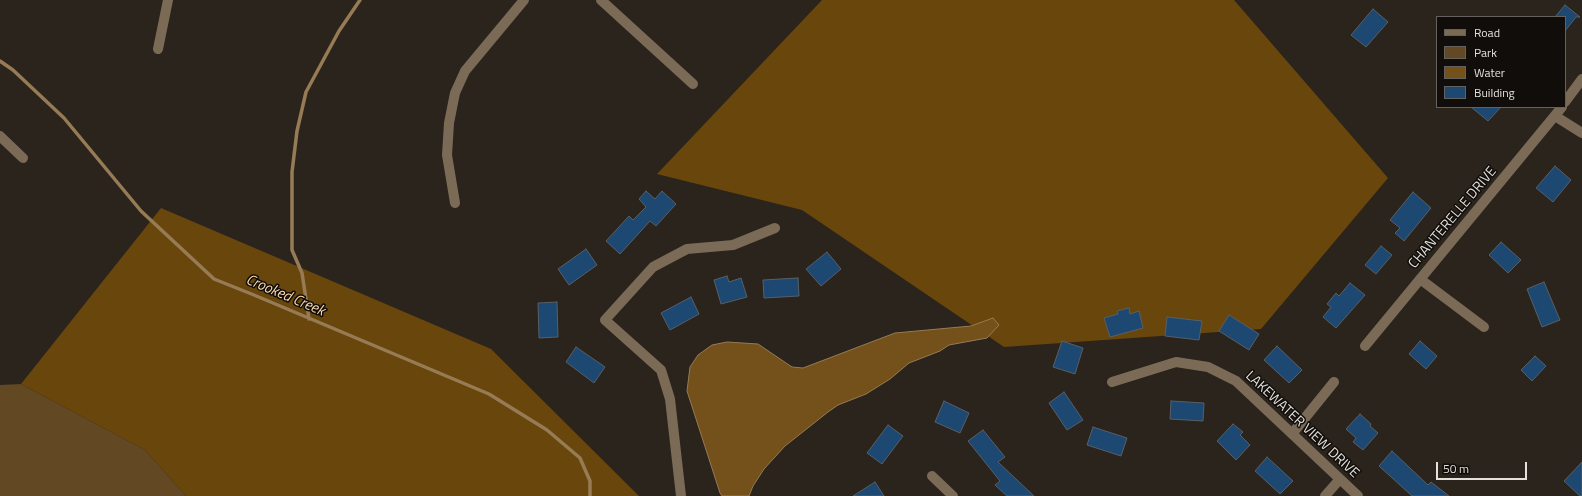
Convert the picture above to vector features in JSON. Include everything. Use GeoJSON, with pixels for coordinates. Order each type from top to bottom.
{"type":"FeatureCollection","features":[{"type":"Feature","properties":{"kind":"street"},"geometry":{"type":"LineString","coordinates":[[158,49],[168,0]]}},
{"type":"Feature","properties":{"kind":"street"},"geometry":{"type":"LineString","coordinates":[[455,203],[447,155],[448,123],[455,93],[465,71],[524,0]]}},
{"type":"Feature","properties":{"kind":"street"},"geometry":{"type":"LineString","coordinates":[[601,0],[693,84]]}},
{"type":"Feature","properties":{"kind":"street"},"geometry":{"type":"LineString","coordinates":[[1566,101],[1582,79]]}},
{"type":"Feature","properties":{"kind":"street","name":"CHANTERELLE DRIVE"},"geometry":{"type":"LineString","coordinates":[[1365,346],[1561,108]]}},
{"type":"Feature","properties":{"kind":"street"},"geometry":{"type":"LineString","coordinates":[[1555,116],[1582,133]]}},
{"type":"Feature","properties":{"kind":"street"},"geometry":{"type":"LineString","coordinates":[[0,136],[23,158]]}},
{"type":"Feature","properties":{"kind":"street"},"geometry":{"type":"LineString","coordinates":[[681,496],[670,399],[661,370],[605,320],[653,267],[687,249],[733,245],[774,228]]}},
{"type":"Feature","properties":{"kind":"street"},"geometry":{"type":"LineString","coordinates":[[1420,279],[1484,327]]}},
{"type":"Feature","properties":{"kind":"street","name":"LAKEWATER VIEW DRIVE"},"geometry":{"type":"LineString","coordinates":[[1112,382],[1176,362],[1208,367],[1236,381],[1358,496]]}},
{"type":"Feature","properties":{"kind":"street"},"geometry":{"type":"LineString","coordinates":[[1292,434],[1334,382]]}},
{"type":"Feature","properties":{"kind":"street"},"geometry":{"type":"LineString","coordinates":[[932,476],[953,496]]}},
{"type":"Feature","properties":{"kind":"street"},"geometry":{"type":"LineString","coordinates":[[1324,496],[1340,479]]}},
{"type":"Feature","properties":{"kind":"green space"},"geometry":{"type":"Polygon","coordinates":[[[21,384],[145,450],[186,496],[0,496],[0,385],[21,384]]]}},
{"type":"Feature","properties":{"kind":"shaded area"},"geometry":{"type":"Polygon","coordinates":[[[822,0],[1234,0],[1388,178],[1261,329],[1004,347],[802,210],[657,174],[822,0]]]}},
{"type":"Feature","properties":{"kind":"shaded area"},"geometry":{"type":"Polygon","coordinates":[[[161,208],[491,349],[639,496],[186,496],[145,450],[21,384],[161,208]]]}},
{"type":"Feature","properties":{"kind":"water"},"geometry":{"type":"Polygon","coordinates":[[[993,318],[999,325],[987,338],[949,345],[940,351],[909,363],[890,379],[866,394],[838,405],[828,412],[785,446],[764,469],[753,486],[749,496],[722,496],[720,493],[687,391],[690,367],[698,355],[712,345],[727,342],[758,344],[792,367],[803,368],[895,333],[971,326],[993,318]]]}},
{"type":"Feature","properties":{"kind":"building"},"geometry":{"type":"Polygon","coordinates":[[[1565,5],[1580,17],[1576,17],[1566,30],[1566,16],[1556,16],[1565,5]]]}},
{"type":"Feature","properties":{"kind":"building"},"geometry":{"type":"Polygon","coordinates":[[[1373,9],[1388,22],[1366,47],[1351,35],[1373,9]]]}},
{"type":"Feature","properties":{"kind":"building"},"geometry":{"type":"Polygon","coordinates":[[[1472,108],[1500,108],[1488,121],[1472,108]]]}},
{"type":"Feature","properties":{"kind":"building"},"geometry":{"type":"Polygon","coordinates":[[[1555,166],[1571,180],[1553,202],[1536,188],[1555,166]]]}},
{"type":"Feature","properties":{"kind":"building"},"geometry":{"type":"Polygon","coordinates":[[[646,191],[655,199],[662,191],[676,204],[656,226],[650,221],[620,254],[606,241],[629,216],[633,220],[646,207],[639,199],[646,191]]]}},
{"type":"Feature","properties":{"kind":"building"},"geometry":{"type":"Polygon","coordinates":[[[1413,192],[1431,208],[1404,241],[1395,233],[1400,228],[1390,220],[1413,192]]]}},
{"type":"Feature","properties":{"kind":"building"},"geometry":{"type":"Polygon","coordinates":[[[1501,242],[1521,260],[1508,273],[1489,255],[1501,242]]]}},
{"type":"Feature","properties":{"kind":"building"},"geometry":{"type":"Polygon","coordinates":[[[1381,246],[1392,255],[1376,274],[1365,265],[1381,246]]]}},
{"type":"Feature","properties":{"kind":"building"},"geometry":{"type":"Polygon","coordinates":[[[586,249],[597,265],[569,285],[558,269],[586,249]]]}},
{"type":"Feature","properties":{"kind":"building"},"geometry":{"type":"Polygon","coordinates":[[[827,252],[841,269],[821,286],[806,269],[827,252]]]}},
{"type":"Feature","properties":{"kind":"building"},"geometry":{"type":"Polygon","coordinates":[[[727,276],[729,282],[741,278],[747,297],[721,304],[714,280],[727,276]]]}},
{"type":"Feature","properties":{"kind":"building"},"geometry":{"type":"Polygon","coordinates":[[[798,278],[799,296],[764,298],[763,280],[798,278]]]}},
{"type":"Feature","properties":{"kind":"building"},"geometry":{"type":"Polygon","coordinates":[[[1544,282],[1560,320],[1542,327],[1527,289],[1544,282]]]}},
{"type":"Feature","properties":{"kind":"building"},"geometry":{"type":"Polygon","coordinates":[[[1350,283],[1365,295],[1336,328],[1323,317],[1331,307],[1327,304],[1336,293],[1339,296],[1350,283]]]}},
{"type":"Feature","properties":{"kind":"building"},"geometry":{"type":"Polygon","coordinates":[[[691,297],[699,314],[670,330],[661,313],[691,297]]]}},
{"type":"Feature","properties":{"kind":"building"},"geometry":{"type":"Polygon","coordinates":[[[557,302],[558,337],[539,338],[538,303],[557,302]]]}},
{"type":"Feature","properties":{"kind":"building"},"geometry":{"type":"Polygon","coordinates":[[[1129,308],[1130,314],[1139,311],[1143,328],[1110,337],[1104,318],[1118,314],[1117,311],[1129,308]]]}},
{"type":"Feature","properties":{"kind":"building"},"geometry":{"type":"Polygon","coordinates":[[[1229,315],[1259,334],[1249,350],[1219,331],[1229,315]]]}},
{"type":"Feature","properties":{"kind":"building"},"geometry":{"type":"Polygon","coordinates":[[[1167,317],[1202,321],[1199,340],[1165,336],[1167,317]]]}},
{"type":"Feature","properties":{"kind":"building"},"geometry":{"type":"Polygon","coordinates":[[[1062,341],[1083,348],[1075,374],[1053,367],[1062,341]]]}},
{"type":"Feature","properties":{"kind":"building"},"geometry":{"type":"Polygon","coordinates":[[[1420,341],[1437,356],[1426,369],[1409,354],[1420,341]]]}},
{"type":"Feature","properties":{"kind":"building"},"geometry":{"type":"Polygon","coordinates":[[[1277,346],[1302,370],[1289,383],[1264,360],[1277,346]]]}},
{"type":"Feature","properties":{"kind":"building"},"geometry":{"type":"Polygon","coordinates":[[[576,347],[605,367],[594,383],[566,362],[576,347]]]}},
{"type":"Feature","properties":{"kind":"building"},"geometry":{"type":"Polygon","coordinates":[[[1535,356],[1546,366],[1532,381],[1521,370],[1535,356]]]}},
{"type":"Feature","properties":{"kind":"building"},"geometry":{"type":"Polygon","coordinates":[[[1064,392],[1083,420],[1067,430],[1049,403],[1064,392]]]}},
{"type":"Feature","properties":{"kind":"building"},"geometry":{"type":"Polygon","coordinates":[[[944,401],[969,413],[960,433],[935,422],[944,401]]]}},
{"type":"Feature","properties":{"kind":"building"},"geometry":{"type":"Polygon","coordinates":[[[1171,401],[1204,403],[1203,421],[1170,419],[1171,401]]]}},
{"type":"Feature","properties":{"kind":"building"},"geometry":{"type":"Polygon","coordinates":[[[1360,414],[1378,433],[1363,450],[1353,442],[1356,438],[1346,429],[1360,414]]]}},
{"type":"Feature","properties":{"kind":"building"},"geometry":{"type":"Polygon","coordinates":[[[1233,424],[1243,432],[1240,435],[1250,445],[1236,460],[1217,441],[1233,424]]]}},
{"type":"Feature","properties":{"kind":"building"},"geometry":{"type":"Polygon","coordinates":[[[888,425],[903,436],[882,464],[867,453],[888,425]]]}},
{"type":"Feature","properties":{"kind":"building"},"geometry":{"type":"Polygon","coordinates":[[[1093,427],[1127,438],[1121,456],[1087,445],[1093,427]]]}},
{"type":"Feature","properties":{"kind":"building"},"geometry":{"type":"Polygon","coordinates":[[[983,430],[1005,457],[998,462],[1034,496],[1007,496],[995,485],[1000,481],[968,441],[983,430]]]}},
{"type":"Feature","properties":{"kind":"building"},"geometry":{"type":"Polygon","coordinates":[[[1392,451],[1428,485],[1431,482],[1449,496],[1412,496],[1379,466],[1392,451]]]}},
{"type":"Feature","properties":{"kind":"building"},"geometry":{"type":"Polygon","coordinates":[[[1267,457],[1293,481],[1280,494],[1255,471],[1267,457]]]}},
{"type":"Feature","properties":{"kind":"building"},"geometry":{"type":"Polygon","coordinates":[[[1582,462],[1582,496],[1580,496],[1564,481],[1582,462]]]}},
{"type":"Feature","properties":{"kind":"building"},"geometry":{"type":"Polygon","coordinates":[[[875,482],[884,496],[853,496],[875,482]]]}},
{"type":"Feature","properties":{"kind":"waterway"},"geometry":{"type":"LineString","coordinates":[[309,319],[302,273],[292,250],[292,172],[297,131],[306,92],[339,31],[360,0]]}},
{"type":"Feature","properties":{"kind":"waterway","name":"Crooked Creek"},"geometry":{"type":"LineString","coordinates":[[0,61],[13,70],[64,118],[141,211],[214,279],[489,394],[547,430],[580,458],[590,481],[590,496]]}}]}
